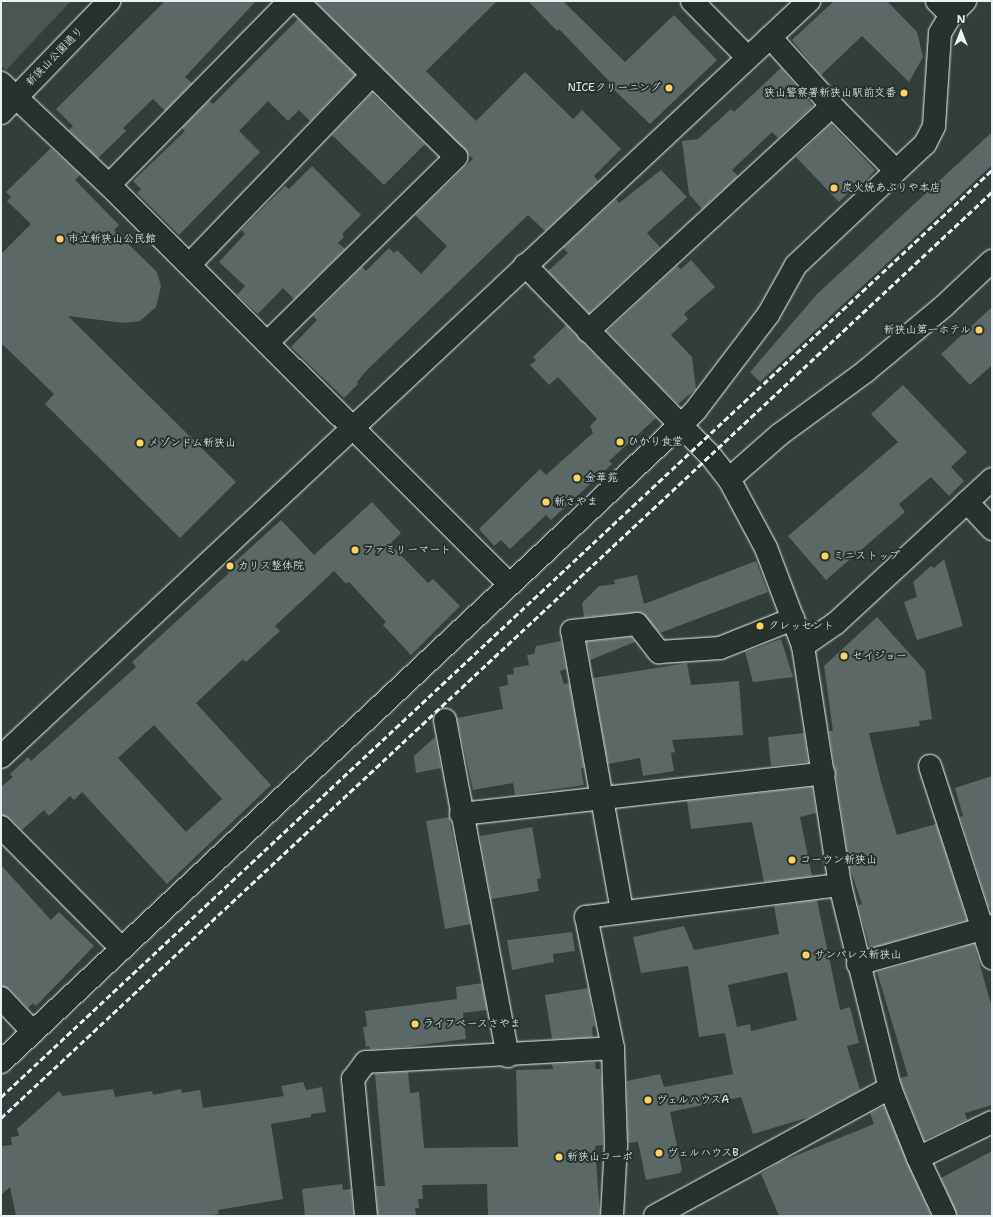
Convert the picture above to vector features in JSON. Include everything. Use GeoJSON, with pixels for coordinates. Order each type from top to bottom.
{"type":"FeatureCollection","features":[{"type":"Feature","properties":{"kind":"street","name":"新狭山公園通り"},"geometry":{"type":"LineString","coordinates":[[6,98],[109,1]]}},
{"type":"Feature","properties":{"kind":"street"},"geometry":{"type":"LineString","coordinates":[[109,185],[290,1]]}},
{"type":"Feature","properties":{"kind":"street"},"geometry":{"type":"LineString","coordinates":[[268,342],[456,157],[297,1]]}},
{"type":"Feature","properties":{"kind":"street"},"geometry":{"type":"LineString","coordinates":[[692,1],[748,58]]}},
{"type":"Feature","properties":{"kind":"street"},"geometry":{"type":"LineString","coordinates":[[1,757],[525,265],[809,1]]}},
{"type":"Feature","properties":{"kind":"street"},"geometry":{"type":"LineString","coordinates":[[1,1062],[680,426],[723,376],[768,315],[796,265],[926,144],[934,126],[940,33],[951,6]]}},
{"type":"Feature","properties":{"kind":"street"},"geometry":{"type":"LineString","coordinates":[[770,36],[832,106],[896,171]]}},
{"type":"Feature","properties":{"kind":"street"},"geometry":{"type":"LineString","coordinates":[[189,265],[372,75]]}},
{"type":"Feature","properties":{"kind":"street"},"geometry":{"type":"LineString","coordinates":[[6,98],[109,185],[510,585]]}},
{"type":"Feature","properties":{"kind":"street"},"geometry":{"type":"LineString","coordinates":[[588,331],[832,106]]}},
{"type":"Feature","properties":{"kind":"street"},"geometry":{"type":"LineString","coordinates":[[729,479],[779,435],[872,366],[944,306],[992,261]]}},
{"type":"Feature","properties":{"kind":"street"},"geometry":{"type":"LineString","coordinates":[[525,265],[710,456],[729,479],[766,548],[803,646],[824,773],[840,885],[858,964],[890,1088],[918,1158],[945,1216]]}},
{"type":"Feature","properties":{"kind":"street"},"geometry":{"type":"LineString","coordinates":[[803,646],[836,623],[992,479]]}},
{"type":"Feature","properties":{"kind":"street"},"geometry":{"type":"LineString","coordinates":[[967,502],[992,529]]}},
{"type":"Feature","properties":{"kind":"street"},"geometry":{"type":"LineString","coordinates":[[622,911],[600,798],[572,631],[637,624],[660,652],[720,648],[793,619]]}},
{"type":"Feature","properties":{"kind":"street"},"geometry":{"type":"LineString","coordinates":[[445,720],[461,814],[508,1056]]}},
{"type":"Feature","properties":{"kind":"street"},"geometry":{"type":"LineString","coordinates":[[930,766],[988,927],[992,958]]}},
{"type":"Feature","properties":{"kind":"street"},"geometry":{"type":"LineString","coordinates":[[461,814],[824,773]]}},
{"type":"Feature","properties":{"kind":"street"},"geometry":{"type":"LineString","coordinates":[[1,827],[122,948]]}},
{"type":"Feature","properties":{"kind":"street"},"geometry":{"type":"LineString","coordinates":[[612,1216],[616,1145],[614,1048],[586,917],[622,911],[840,885]]}},
{"type":"Feature","properties":{"kind":"street"},"geometry":{"type":"LineString","coordinates":[[858,964],[988,927]]}},
{"type":"Feature","properties":{"kind":"street"},"geometry":{"type":"LineString","coordinates":[[1,998],[33,1032]]}},
{"type":"Feature","properties":{"kind":"street"},"geometry":{"type":"LineString","coordinates":[[366,1216],[353,1079],[366,1062],[508,1056],[614,1048]]}},
{"type":"Feature","properties":{"kind":"street"},"geometry":{"type":"LineString","coordinates":[[655,1216],[890,1088]]}},
{"type":"Feature","properties":{"kind":"street"},"geometry":{"type":"LineString","coordinates":[[918,1158],[992,1122]]}},
{"type":"Feature","properties":{"kind":"shaded area"},"geometry":{"type":"Polygon","coordinates":[[[1,1],[71,1],[6,70],[1,66],[1,1]]]}},
{"type":"Feature","properties":{"kind":"building"},"geometry":{"type":"Polygon","coordinates":[[[165,1],[256,1],[185,77],[192,83],[165,111],[153,99],[123,128],[126,131],[98,158],[69,130],[73,126],[56,109],[165,1]]]}},
{"type":"Feature","properties":{"kind":"building"},"geometry":{"type":"Polygon","coordinates":[[[497,1],[426,71],[476,121],[525,72],[573,119],[582,110],[621,149],[594,176],[598,181],[545,231],[528,215],[366,371],[357,382],[358,384],[344,398],[291,347],[317,320],[313,316],[362,267],[366,271],[389,248],[394,253],[397,250],[421,274],[447,246],[415,215],[473,159],[316,2],[497,1]]]}},
{"type":"Feature","properties":{"kind":"building"},"geometry":{"type":"Polygon","coordinates":[[[528,1],[563,1],[625,62],[674,15],[717,60],[650,124],[608,84],[609,81],[559,29],[557,31],[528,1]]]}},
{"type":"Feature","properties":{"kind":"building"},"geometry":{"type":"Polygon","coordinates":[[[834,1],[887,1],[917,32],[923,57],[909,82],[862,36],[821,75],[792,40],[834,1]]]}},
{"type":"Feature","properties":{"kind":"building"},"geometry":{"type":"Polygon","coordinates":[[[298,19],[355,75],[310,121],[299,110],[288,121],[268,101],[239,131],[260,152],[179,235],[137,193],[141,189],[133,181],[185,131],[182,128],[209,101],[213,104],[298,19]]]}},
{"type":"Feature","properties":{"kind":"building"},"geometry":{"type":"Polygon","coordinates":[[[781,68],[813,106],[778,138],[772,132],[732,170],[738,176],[702,209],[689,194],[682,141],[698,139],[731,109],[734,112],[781,68]]]}},
{"type":"Feature","properties":{"kind":"building"},"geometry":{"type":"Polygon","coordinates":[[[372,93],[425,144],[384,185],[332,135],[372,93]]]}},
{"type":"Feature","properties":{"kind":"building"},"geometry":{"type":"Polygon","coordinates":[[[831,124],[875,170],[860,187],[855,186],[839,202],[796,157],[831,124]]]}},
{"type":"Feature","properties":{"kind":"building"},"geometry":{"type":"Polygon","coordinates":[[[992,132],[992,165],[760,382],[750,372],[817,294],[992,132]]]}},
{"type":"Feature","properties":{"kind":"building"},"geometry":{"type":"Polygon","coordinates":[[[51,148],[80,175],[75,180],[119,225],[114,230],[157,272],[161,286],[156,307],[140,321],[124,323],[68,316],[236,482],[180,538],[45,404],[54,394],[1,343],[1,254],[31,224],[7,201],[11,197],[6,192],[51,148]]]}},
{"type":"Feature","properties":{"kind":"building"},"geometry":{"type":"Polygon","coordinates":[[[312,166],[361,215],[342,234],[344,237],[338,243],[345,249],[294,299],[283,288],[258,314],[237,295],[245,286],[219,262],[245,234],[241,230],[285,186],[289,189],[312,166]]]}},
{"type":"Feature","properties":{"kind":"building"},"geometry":{"type":"Polygon","coordinates":[[[661,170],[687,197],[647,233],[660,247],[589,313],[548,271],[568,253],[563,248],[616,199],[619,203],[661,170]]]}},
{"type":"Feature","properties":{"kind":"building"},"geometry":{"type":"Polygon","coordinates":[[[691,260],[715,287],[684,314],[688,319],[671,335],[692,357],[696,389],[678,404],[607,331],[677,266],[681,269],[691,260]]]}},
{"type":"Feature","properties":{"kind":"building","name":"新狭山第一ホテル"},"geometry":{"type":"Polygon","coordinates":[[[992,307],[992,365],[970,385],[941,354],[992,307]]]}},
{"type":"Feature","properties":{"kind":"building"},"geometry":{"type":"Polygon","coordinates":[[[566,325],[656,418],[609,461],[612,464],[551,520],[546,515],[510,549],[501,540],[494,546],[479,529],[540,469],[546,475],[593,433],[590,426],[597,419],[558,377],[549,385],[530,365],[536,360],[533,357],[566,325]]]}},
{"type":"Feature","properties":{"kind":"building"},"geometry":{"type":"Polygon","coordinates":[[[903,385],[967,452],[951,467],[964,481],[949,496],[931,477],[899,504],[905,512],[826,580],[788,536],[898,442],[871,414],[903,385]]]}},
{"type":"Feature","properties":{"kind":"building"},"geometry":{"type":"Polygon","coordinates":[[[372,502],[401,533],[390,544],[428,583],[433,579],[460,606],[411,655],[383,625],[386,622],[349,582],[346,584],[334,571],[275,626],[280,631],[246,662],[243,659],[196,703],[271,785],[167,884],[82,792],[74,800],[70,796],[49,816],[44,810],[22,830],[10,818],[1,815],[1,787],[13,777],[10,774],[28,757],[31,761],[136,667],[132,662],[229,573],[226,570],[281,520],[314,555],[372,502]],[[154,725],[118,758],[186,832],[222,799],[154,725]]]}},
{"type":"Feature","properties":{"kind":"building"},"geometry":{"type":"Polygon","coordinates":[[[944,559],[963,626],[917,640],[904,602],[917,597],[913,582],[931,566],[934,568],[944,559]]]}},
{"type":"Feature","properties":{"kind":"building"},"geometry":{"type":"Polygon","coordinates":[[[756,561],[768,592],[660,633],[641,612],[584,617],[582,603],[599,586],[615,584],[614,580],[637,575],[644,604],[756,561]]]}},
{"type":"Feature","properties":{"kind":"building"},"geometry":{"type":"Polygon","coordinates":[[[877,617],[925,671],[932,719],[919,721],[920,726],[869,733],[881,782],[897,835],[936,824],[967,920],[870,948],[858,905],[862,904],[850,868],[829,731],[833,731],[824,666],[877,617]]]}},
{"type":"Feature","properties":{"kind":"building"},"geometry":{"type":"Polygon","coordinates":[[[631,637],[635,642],[590,660],[587,642],[631,637]]]}},
{"type":"Feature","properties":{"kind":"building"},"geometry":{"type":"Polygon","coordinates":[[[781,639],[793,677],[753,682],[745,652],[781,639]]]}},
{"type":"Feature","properties":{"kind":"building"},"geometry":{"type":"Polygon","coordinates":[[[561,641],[566,669],[560,671],[564,684],[569,683],[584,768],[581,768],[584,785],[515,795],[513,783],[473,790],[457,718],[503,709],[499,687],[508,685],[507,675],[514,674],[513,668],[529,665],[527,655],[534,654],[536,646],[561,641]]]}},
{"type":"Feature","properties":{"kind":"building"},"geometry":{"type":"Polygon","coordinates":[[[687,663],[691,685],[739,681],[743,735],[672,740],[675,752],[671,753],[674,771],[643,776],[640,758],[608,764],[593,678],[687,663]]]}},
{"type":"Feature","properties":{"kind":"building"},"geometry":{"type":"Polygon","coordinates":[[[804,733],[808,762],[771,766],[768,737],[804,733]]]}},
{"type":"Feature","properties":{"kind":"building"},"geometry":{"type":"Polygon","coordinates":[[[435,737],[441,768],[416,773],[414,756],[435,737]]]}},
{"type":"Feature","properties":{"kind":"building"},"geometry":{"type":"Polygon","coordinates":[[[992,776],[992,907],[989,908],[960,817],[963,816],[955,788],[992,776]]]}},
{"type":"Feature","properties":{"kind":"building"},"geometry":{"type":"Polygon","coordinates":[[[812,787],[816,813],[800,817],[812,876],[764,882],[752,822],[691,829],[687,801],[812,787]]]}},
{"type":"Feature","properties":{"kind":"building"},"geometry":{"type":"Polygon","coordinates":[[[449,817],[471,924],[445,929],[426,821],[449,817]]]}},
{"type":"Feature","properties":{"kind":"building"},"geometry":{"type":"Polygon","coordinates":[[[532,827],[541,878],[537,879],[539,891],[491,899],[480,836],[532,827]]]}},
{"type":"Feature","properties":{"kind":"building"},"geometry":{"type":"Polygon","coordinates":[[[1,865],[51,920],[59,912],[94,946],[36,1006],[33,1003],[28,1008],[10,989],[1,986],[1,865]]]}},
{"type":"Feature","properties":{"kind":"building"},"geometry":{"type":"Polygon","coordinates":[[[817,900],[840,1010],[850,1007],[859,1043],[847,1046],[860,1090],[810,1117],[753,1134],[741,1097],[670,1112],[682,1170],[680,1173],[646,1180],[638,1142],[628,1143],[627,1081],[660,1074],[664,1087],[733,1074],[725,1033],[699,1037],[688,966],[641,973],[633,937],[684,926],[694,950],[779,934],[774,906],[817,900]],[[787,972],[728,985],[737,1027],[750,1024],[751,1031],[797,1020],[787,972]]]}},
{"type":"Feature","properties":{"kind":"building"},"geometry":{"type":"Polygon","coordinates":[[[572,932],[575,951],[553,954],[554,962],[512,970],[507,940],[572,932]]]}},
{"type":"Feature","properties":{"kind":"building"},"geometry":{"type":"Polygon","coordinates":[[[974,944],[992,1008],[992,1105],[965,1113],[967,1120],[924,1140],[901,1082],[900,1078],[908,1076],[877,972],[974,944]]]}},
{"type":"Feature","properties":{"kind":"building","name":"ライフベースさやま"},"geometry":{"type":"Polygon","coordinates":[[[482,983],[487,1010],[463,1013],[466,1039],[406,1047],[370,1049],[369,1046],[366,1047],[363,1027],[367,1026],[365,1011],[457,999],[456,987],[482,983]]]}},
{"type":"Feature","properties":{"kind":"building"},"geometry":{"type":"Polygon","coordinates":[[[588,988],[595,1026],[592,1027],[593,1037],[552,1039],[545,995],[588,988]]]}},
{"type":"Feature","properties":{"kind":"building"},"geometry":{"type":"Polygon","coordinates":[[[595,1062],[596,1069],[600,1069],[602,1082],[603,1145],[595,1146],[600,1216],[488,1216],[487,1184],[422,1185],[423,1199],[418,1199],[419,1208],[415,1208],[416,1215],[378,1216],[376,1186],[385,1186],[375,1074],[408,1072],[410,1093],[419,1092],[424,1148],[518,1147],[516,1070],[553,1069],[552,1064],[595,1062]]]}},
{"type":"Feature","properties":{"kind":"building"},"geometry":{"type":"Polygon","coordinates":[[[303,1082],[306,1090],[322,1087],[326,1112],[311,1114],[311,1117],[271,1124],[283,1199],[218,1210],[219,1214],[206,1216],[16,1216],[10,1187],[1,1195],[1,1146],[12,1145],[11,1137],[19,1136],[17,1129],[59,1091],[63,1096],[113,1089],[115,1097],[152,1091],[153,1095],[181,1089],[182,1093],[200,1090],[203,1108],[284,1096],[281,1086],[303,1082]]]}},
{"type":"Feature","properties":{"kind":"building"},"geometry":{"type":"Polygon","coordinates":[[[884,1106],[931,1216],[779,1216],[761,1174],[780,1162],[874,1124],[870,1113],[884,1106]]]}},
{"type":"Feature","properties":{"kind":"building"},"geometry":{"type":"Polygon","coordinates":[[[992,1151],[992,1216],[957,1216],[941,1178],[992,1151]]]}},
{"type":"Feature","properties":{"kind":"building"},"geometry":{"type":"Polygon","coordinates":[[[342,1184],[343,1190],[351,1189],[353,1216],[305,1216],[302,1189],[342,1184]]]}},
{"type":"Feature","properties":{"kind":"railway"},"geometry":{"type":"LineString","coordinates":[[1,1097],[992,170]]}},
{"type":"Feature","properties":{"kind":"railway"},"geometry":{"type":"LineString","coordinates":[[1,1118],[992,192]]}},
{"type":"Feature","properties":{"kind":"place","name":"NICEクリーニング"},"geometry":{"type":"Point","coordinates":[669,88]}},
{"type":"Feature","properties":{"kind":"place","name":"狭山警察署新狭山駅前交番"},"geometry":{"type":"Point","coordinates":[904,93]}},
{"type":"Feature","properties":{"kind":"place","name":"炭火焼あぶりや本店"},"geometry":{"type":"Point","coordinates":[834,188]}},
{"type":"Feature","properties":{"kind":"place","name":"市立新狭山公民館"},"geometry":{"type":"Point","coordinates":[60,239]}},
{"type":"Feature","properties":{"kind":"place","name":"新狭山第一ホテル"},"geometry":{"type":"Point","coordinates":[979,330]}},
{"type":"Feature","properties":{"kind":"place","name":"ひかり食堂"},"geometry":{"type":"Point","coordinates":[620,442]}},
{"type":"Feature","properties":{"kind":"place","name":"メゾンドム新狭山"},"geometry":{"type":"Point","coordinates":[140,443]}},
{"type":"Feature","properties":{"kind":"place","name":"金華苑"},"geometry":{"type":"Point","coordinates":[577,478]}},
{"type":"Feature","properties":{"kind":"place","name":"新さやま"},"geometry":{"type":"Point","coordinates":[546,502]}},
{"type":"Feature","properties":{"kind":"place","name":"ファミリーマート"},"geometry":{"type":"Point","coordinates":[355,550]}},
{"type":"Feature","properties":{"kind":"place","name":"ミニストップ"},"geometry":{"type":"Point","coordinates":[825,556]}},
{"type":"Feature","properties":{"kind":"place","name":"カリス整体院"},"geometry":{"type":"Point","coordinates":[230,566]}},
{"type":"Feature","properties":{"kind":"place","name":"クレッセント"},"geometry":{"type":"Point","coordinates":[760,626]}},
{"type":"Feature","properties":{"kind":"place","name":"セイジョー"},"geometry":{"type":"Point","coordinates":[844,656]}},
{"type":"Feature","properties":{"kind":"place","name":"コーウン新狭山"},"geometry":{"type":"Point","coordinates":[792,860]}},
{"type":"Feature","properties":{"kind":"place","name":"サンパレス新狭山"},"geometry":{"type":"Point","coordinates":[806,955]}},
{"type":"Feature","properties":{"kind":"place","name":"ライフベースさやま"},"geometry":{"type":"Point","coordinates":[415,1024]}},
{"type":"Feature","properties":{"kind":"place","name":"ヴェルハウスA"},"geometry":{"type":"Point","coordinates":[648,1100]}},
{"type":"Feature","properties":{"kind":"place","name":"ヴェルハウスB"},"geometry":{"type":"Point","coordinates":[659,1153]}},
{"type":"Feature","properties":{"kind":"place","name":"新狭山コーポ"},"geometry":{"type":"Point","coordinates":[559,1157]}}]}
